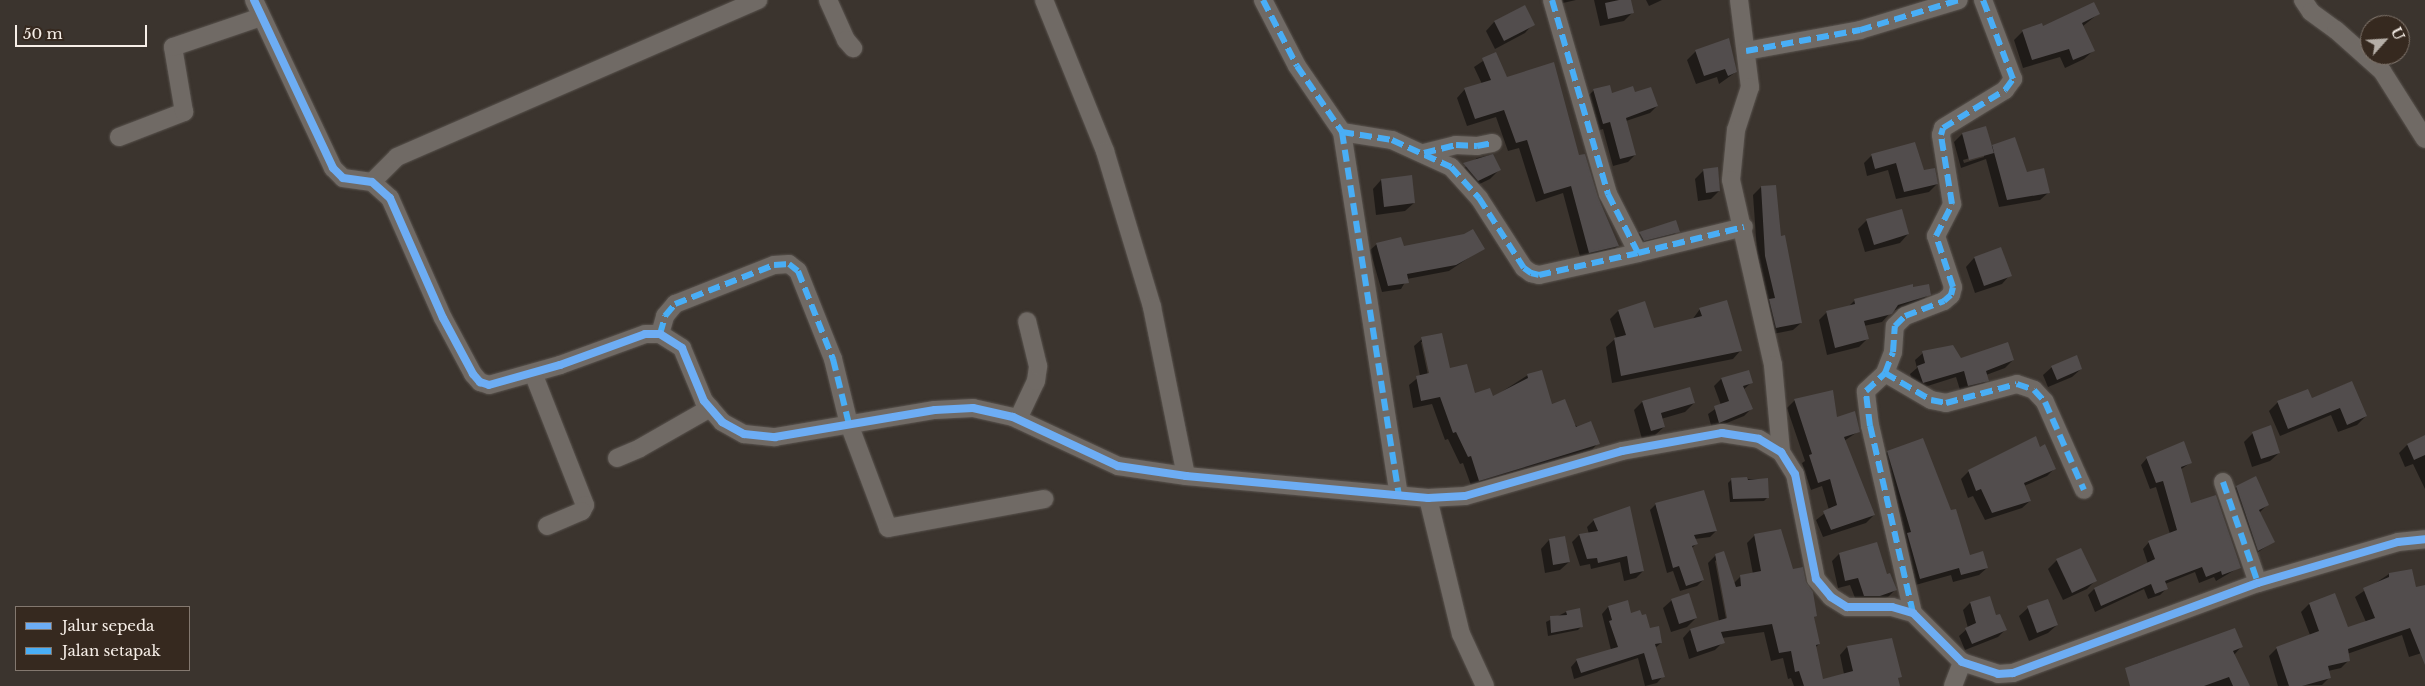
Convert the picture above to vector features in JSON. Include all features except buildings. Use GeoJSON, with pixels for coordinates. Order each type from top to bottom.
{"type":"FeatureCollection","features":[{"type":"Feature","properties":{"kind":"street"},"geometry":{"type":"LineString","coordinates":[[254,0],[333,168],[343,178],[372,182],[390,198],[443,318],[480,382],[489,385],[532,373],[645,334],[660,334],[682,348],[710,408],[722,422],[744,434],[776,437],[935,410],[973,408],[1018,419],[1118,466],[1186,476],[1428,498],[1465,496],[1622,451],[1722,433],[1759,439],[1781,452],[1795,474],[1816,580],[1831,597],[1847,607],[1892,607],[1913,613],[1962,662],[1998,674],[2013,673],[2258,583],[2398,542],[2425,539]]}},
{"type":"Feature","properties":{"kind":"street"},"geometry":{"type":"LineString","coordinates":[[372,182],[397,157],[758,0]]}},
{"type":"Feature","properties":{"kind":"street"},"geometry":{"type":"LineString","coordinates":[[828,0],[846,40],[853,48]]}},
{"type":"Feature","properties":{"kind":"street"},"geometry":{"type":"LineString","coordinates":[[1044,0],[1105,151],[1152,307],[1186,476]]}},
{"type":"Feature","properties":{"kind":"street"},"geometry":{"type":"LineString","coordinates":[[1263,0],[1297,66],[1342,132],[1399,494]]}},
{"type":"Feature","properties":{"kind":"street"},"geometry":{"type":"LineString","coordinates":[[1552,0],[1608,194],[1638,253]]}},
{"type":"Feature","properties":{"kind":"street"},"geometry":{"type":"LineString","coordinates":[[1739,0],[1750,86],[1736,130],[1732,180],[1744,227],[1773,365],[1781,452]]}},
{"type":"Feature","properties":{"kind":"street"},"geometry":{"type":"LineString","coordinates":[[1746,51],[1860,30],[1959,0]]}},
{"type":"Feature","properties":{"kind":"street"},"geometry":{"type":"LineString","coordinates":[[1913,613],[1867,409],[1866,391],[1885,373],[1893,352],[1895,326],[1905,316],[1922,307],[1944,302],[1951,295],[1953,286],[1936,236],[1952,204],[1940,135],[1943,128],[2005,90],[2013,79],[1983,0]]}},
{"type":"Feature","properties":{"kind":"street"},"geometry":{"type":"LineString","coordinates":[[2303,0],[2311,12],[2336,30],[2382,71],[2425,138]]}},
{"type":"Feature","properties":{"kind":"street"},"geometry":{"type":"LineString","coordinates":[[119,137],[184,112],[173,47],[261,17]]}},
{"type":"Feature","properties":{"kind":"street"},"geometry":{"type":"LineString","coordinates":[[1342,132],[1392,140],[1451,167],[1479,198],[1524,268],[1531,274],[1539,275],[1744,227]]}},
{"type":"Feature","properties":{"kind":"street"},"geometry":{"type":"LineString","coordinates":[[1424,153],[1456,145],[1477,146],[1494,142]]}},
{"type":"Feature","properties":{"kind":"street"},"geometry":{"type":"LineString","coordinates":[[660,334],[665,316],[675,304],[774,265],[789,264],[798,271],[833,359],[849,424],[891,530],[1044,499]]}},
{"type":"Feature","properties":{"kind":"street"},"geometry":{"type":"LineString","coordinates":[[1018,419],[1036,381],[1038,366],[1027,321]]}},
{"type":"Feature","properties":{"kind":"street"},"geometry":{"type":"LineString","coordinates":[[532,373],[585,504],[582,511],[547,526]]}},
{"type":"Feature","properties":{"kind":"street"},"geometry":{"type":"LineString","coordinates":[[1885,373],[1931,400],[1946,403],[2017,384],[2034,390],[2045,402],[2084,490]]}},
{"type":"Feature","properties":{"kind":"street"},"geometry":{"type":"LineString","coordinates":[[617,458],[640,448],[710,408]]}},
{"type":"Feature","properties":{"kind":"street"},"geometry":{"type":"LineString","coordinates":[[2223,482],[2258,583]]}},
{"type":"Feature","properties":{"kind":"street"},"geometry":{"type":"LineString","coordinates":[[1428,498],[1461,634],[1485,686]]}},
{"type":"Feature","properties":{"kind":"street"},"geometry":{"type":"LineString","coordinates":[[1949,685],[1962,662]]}},
{"type":"Feature","properties":{"kind":"marked path"},"geometry":{"type":"LineString","coordinates":[[1263,0],[1297,66],[1342,132],[1392,140],[1451,167],[1479,198],[1524,268],[1531,273],[1539,275],[1744,227]]}},
{"type":"Feature","properties":{"kind":"marked path"},"geometry":{"type":"LineString","coordinates":[[1552,0],[1608,194],[1638,253]]}},
{"type":"Feature","properties":{"kind":"marked path"},"geometry":{"type":"LineString","coordinates":[[1746,51],[1860,30],[1959,0]]}},
{"type":"Feature","properties":{"kind":"marked path"},"geometry":{"type":"LineString","coordinates":[[1913,613],[1870,426],[1866,391],[1885,373],[1893,352],[1895,326],[1905,316],[1944,301],[1951,295],[1953,287],[1936,236],[1952,204],[1941,135],[1943,128],[2005,90],[2013,79],[1983,0]]}},
{"type":"Feature","properties":{"kind":"marked path"},"geometry":{"type":"LineString","coordinates":[[1342,132],[1399,494]]}},
{"type":"Feature","properties":{"kind":"marked path"},"geometry":{"type":"LineString","coordinates":[[1424,153],[1456,145],[1477,146],[1493,143]]}},
{"type":"Feature","properties":{"kind":"marked path"},"geometry":{"type":"LineString","coordinates":[[660,334],[665,316],[675,304],[774,265],[789,264],[798,271],[833,359],[849,424]]}},
{"type":"Feature","properties":{"kind":"marked path"},"geometry":{"type":"LineString","coordinates":[[1885,373],[1931,400],[1946,403],[2017,384],[2034,390],[2045,402],[2084,490]]}},
{"type":"Feature","properties":{"kind":"marked path"},"geometry":{"type":"LineString","coordinates":[[2223,482],[2258,583]]}},
{"type":"Feature","properties":{"kind":"cycle path"},"geometry":{"type":"LineString","coordinates":[[254,0],[333,168],[343,178],[372,182],[390,198],[443,318],[473,374],[480,382],[489,385],[560,365],[645,334],[660,334],[682,348],[704,401],[722,422],[744,434],[775,437],[935,410],[973,408],[1013,417],[1118,466],[1186,476],[1428,498],[1465,496],[1622,451],[1722,433],[1759,439],[1781,452],[1795,474],[1816,579],[1831,597],[1847,607],[1892,607],[1913,613],[1962,662],[1998,674],[2013,673],[2258,583],[2398,542],[2425,539]]}}]}
